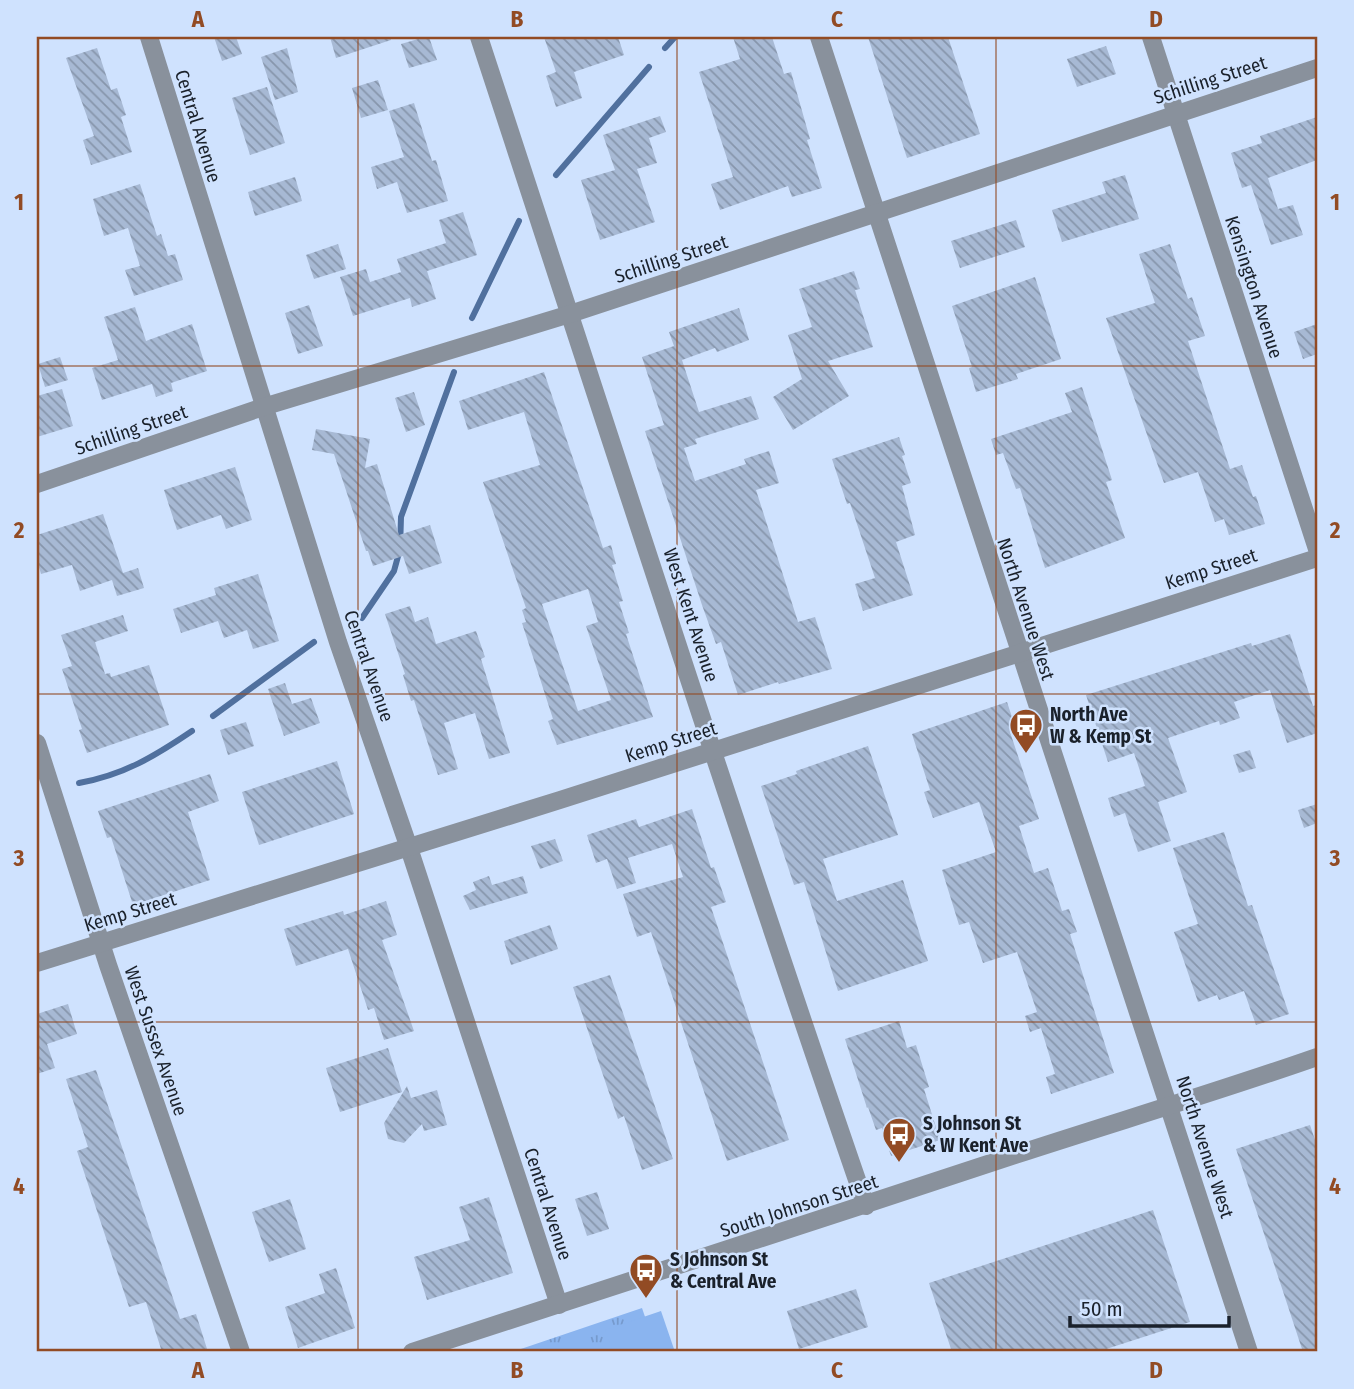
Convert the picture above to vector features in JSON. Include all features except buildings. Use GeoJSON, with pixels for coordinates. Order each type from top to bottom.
{"type":"FeatureCollection","features":[{"type":"Feature","properties":{"kind":"street","name":"Central Avenue"},"geometry":{"type":"LineString","coordinates":[[149,37],[338,642],[559,1305]]}},
{"type":"Feature","properties":{"kind":"street","name":"West Kent Avenue"},"geometry":{"type":"LineString","coordinates":[[479,37],[712,751],[866,1206]]}},
{"type":"Feature","properties":{"kind":"street","name":"North Avenue West"},"geometry":{"type":"LineString","coordinates":[[819,37],[1018,653],[1249,1352]]}},
{"type":"Feature","properties":{"kind":"street","name":"Kensington Avenue"},"geometry":{"type":"LineString","coordinates":[[1151,37],[1317,549]]}},
{"type":"Feature","properties":{"kind":"street","name":"Schilling Street"},"geometry":{"type":"LineString","coordinates":[[37,484],[263,407],[570,314],[1317,68]]}},
{"type":"Feature","properties":{"kind":"street","name":"Kemp Street"},"geometry":{"type":"LineString","coordinates":[[37,964],[1317,558]]}},
{"type":"Feature","properties":{"kind":"street","name":"West Sussex Avenue"},"geometry":{"type":"LineString","coordinates":[[37,743],[101,943],[241,1352]]}},
{"type":"Feature","properties":{"kind":"street","name":"South Johnson Street"},"geometry":{"type":"LineString","coordinates":[[412,1352],[1317,1058]]}},
{"type":"Feature","properties":{"kind":"green space"},"geometry":{"type":"Polygon","coordinates":[[[642,1308],[657,1352],[512,1352],[642,1308]]]}},
{"type":"Feature","properties":{"kind":"green space"},"geometry":{"type":"Polygon","coordinates":[[[661,1311],[675,1352],[613,1352],[605,1330],[661,1311]]]}},
{"type":"Feature","properties":{"kind":"waterway"},"geometry":{"type":"LineString","coordinates":[[665,48],[675,37]]}},
{"type":"Feature","properties":{"kind":"waterway"},"geometry":{"type":"LineString","coordinates":[[556,175],[649,67]]}},
{"type":"Feature","properties":{"kind":"waterway"},"geometry":{"type":"LineString","coordinates":[[472,318],[519,221]]}},
{"type":"Feature","properties":{"kind":"waterway"},"geometry":{"type":"LineString","coordinates":[[362,618],[394,571],[400,549],[401,517],[454,372]]}},
{"type":"Feature","properties":{"kind":"waterway"},"geometry":{"type":"LineString","coordinates":[[213,716],[314,642]]}},
{"type":"Feature","properties":{"kind":"waterway"},"geometry":{"type":"LineString","coordinates":[[79,783],[110,775],[138,763],[192,731]]}},
{"type":"Feature","properties":{"kind":"place","name":"North Ave W & Kemp St"},"geometry":{"type":"Point","coordinates":[1026,755]}},
{"type":"Feature","properties":{"kind":"place","name":"S Johnson St & W Kent Ave"},"geometry":{"type":"Point","coordinates":[899,1164]}},
{"type":"Feature","properties":{"kind":"place","name":"S Johnson St & Central Ave"},"geometry":{"type":"Point","coordinates":[646,1300]}}]}
